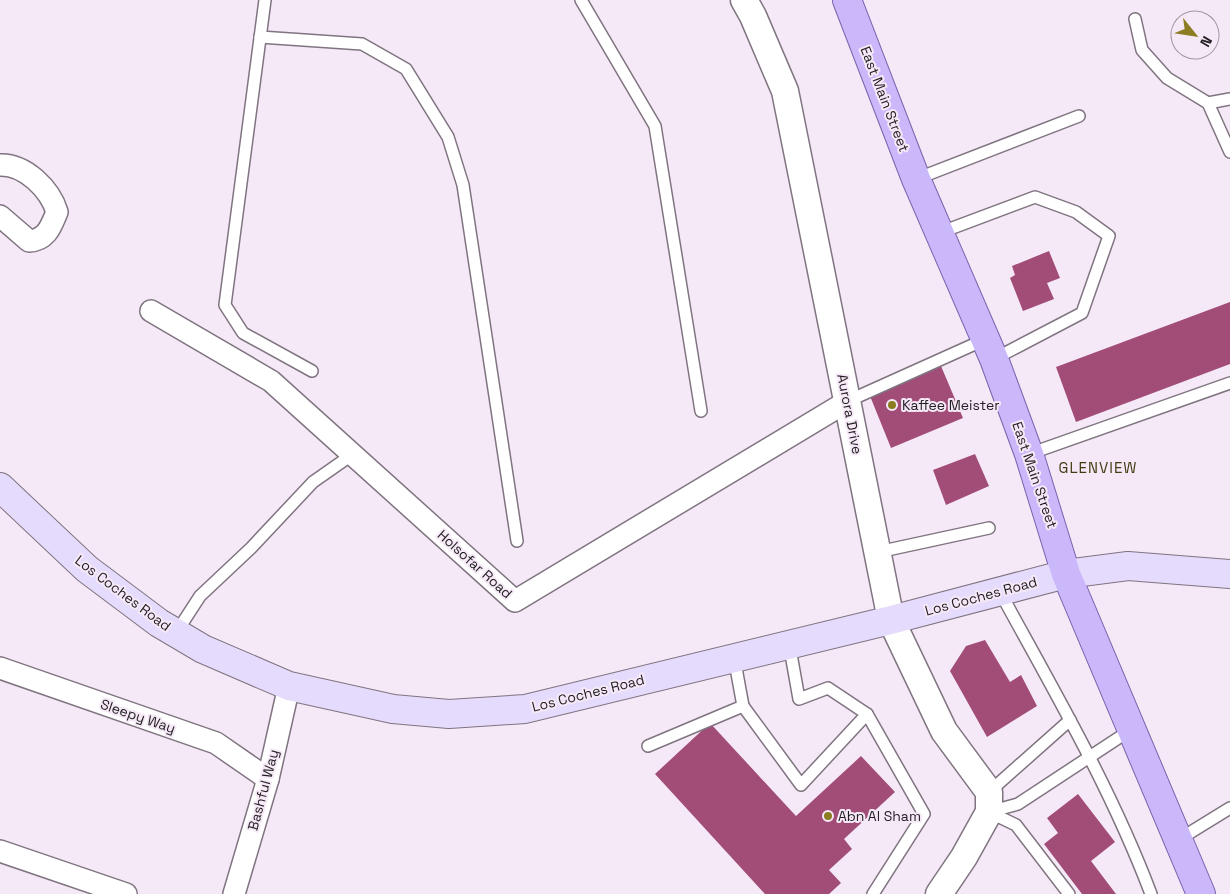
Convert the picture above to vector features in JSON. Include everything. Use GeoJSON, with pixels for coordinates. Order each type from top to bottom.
{"type":"FeatureCollection","features":[{"type":"Feature","properties":{"kind":"main road","name":"East Main Street"},"geometry":{"type":"LineString","coordinates":[[846,0],[916,179],[990,349],[1029,454],[1066,574],[1201,894]]}},
{"type":"Feature","properties":{"kind":"main road","name":"Los Coches Road"},"geometry":{"type":"LineString","coordinates":[[0,487],[87,569],[159,623],[203,649],[289,686],[392,709],[449,714],[525,709],[790,643],[891,620],[1066,574],[1128,566],[1230,574]]}},
{"type":"Feature","properties":{"kind":"street","name":"Aurora Drive"},"geometry":{"type":"LineString","coordinates":[[744,0],[753,16],[784,91],[891,620],[944,731],[989,802]]}},
{"type":"Feature","properties":{"kind":"street"},"geometry":{"type":"LineString","coordinates":[[0,166],[12,165],[24,171],[53,198],[57,212],[46,235],[38,241],[29,241],[0,216]]}},
{"type":"Feature","properties":{"kind":"street","name":"Holsofar Road"},"geometry":{"type":"LineString","coordinates":[[151,311],[272,381],[515,601],[848,401]]}},
{"type":"Feature","properties":{"kind":"street","name":"Sleepy Way"},"geometry":{"type":"LineString","coordinates":[[0,668],[216,744],[268,779]]}},
{"type":"Feature","properties":{"kind":"street","name":"Bashful Way"},"geometry":{"type":"LineString","coordinates":[[234,894],[268,779],[289,686]]}},
{"type":"Feature","properties":{"kind":"street"},"geometry":{"type":"LineString","coordinates":[[938,894],[964,857],[989,802]]}},
{"type":"Feature","properties":{"kind":"street"},"geometry":{"type":"LineString","coordinates":[[0,851],[126,894]]}},
{"type":"Feature","properties":{"kind":"lane"},"geometry":{"type":"LineString","coordinates":[[265,0],[225,305],[243,333],[312,371]]}},
{"type":"Feature","properties":{"kind":"lane"},"geometry":{"type":"LineString","coordinates":[[581,0],[655,126],[701,411]]}},
{"type":"Feature","properties":{"kind":"lane"},"geometry":{"type":"LineString","coordinates":[[1135,19],[1142,50],[1167,78],[1208,103],[1230,152]]}},
{"type":"Feature","properties":{"kind":"lane"},"geometry":{"type":"LineString","coordinates":[[260,38],[362,44],[406,69],[448,137],[463,185],[517,541]]}},
{"type":"Feature","properties":{"kind":"lane"},"geometry":{"type":"LineString","coordinates":[[1208,103],[1230,99]]}},
{"type":"Feature","properties":{"kind":"lane"},"geometry":{"type":"LineString","coordinates":[[916,179],[1079,116]]}},
{"type":"Feature","properties":{"kind":"lane"},"geometry":{"type":"LineString","coordinates":[[848,401],[1082,313],[1109,236],[1076,212],[1035,197],[939,233]]}},
{"type":"Feature","properties":{"kind":"lane"},"geometry":{"type":"LineString","coordinates":[[1029,454],[1230,383]]}},
{"type":"Feature","properties":{"kind":"lane"},"geometry":{"type":"LineString","coordinates":[[176,633],[200,596],[250,548],[313,482],[353,454]]}},
{"type":"Feature","properties":{"kind":"lane"},"geometry":{"type":"LineString","coordinates":[[878,552],[989,528]]}},
{"type":"Feature","properties":{"kind":"lane"},"geometry":{"type":"LineString","coordinates":[[1000,590],[1090,757],[1133,847],[1151,894]]}},
{"type":"Feature","properties":{"kind":"lane"},"geometry":{"type":"LineString","coordinates":[[790,643],[799,699],[828,688],[867,714],[924,814],[873,894]]}},
{"type":"Feature","properties":{"kind":"lane"},"geometry":{"type":"LineString","coordinates":[[734,657],[743,706],[801,785],[867,714]]}},
{"type":"Feature","properties":{"kind":"lane"},"geometry":{"type":"LineString","coordinates":[[648,746],[743,706]]}},
{"type":"Feature","properties":{"kind":"lane"},"geometry":{"type":"LineString","coordinates":[[989,802],[1070,720]]}},
{"type":"Feature","properties":{"kind":"lane"},"geometry":{"type":"LineString","coordinates":[[989,802],[1018,804],[1132,729]]}},
{"type":"Feature","properties":{"kind":"lane"},"geometry":{"type":"LineString","coordinates":[[989,802],[1016,825],[1069,894]]}},
{"type":"Feature","properties":{"kind":"lane"},"geometry":{"type":"LineString","coordinates":[[1178,840],[1230,808]]}},
{"type":"Feature","properties":{"kind":"building"},"geometry":{"type":"Polygon","coordinates":[[[1049,251],[1060,278],[1047,283],[1054,299],[1023,311],[1010,278],[1015,275],[1012,266],[1049,251]]]}},
{"type":"Feature","properties":{"kind":"building"},"geometry":{"type":"Polygon","coordinates":[[[1230,302],[1230,364],[1076,422],[1056,367],[1230,302]]]}},
{"type":"Feature","properties":{"kind":"building"},"geometry":{"type":"Polygon","coordinates":[[[941,366],[963,418],[891,448],[870,396],[941,366]]]}},
{"type":"Feature","properties":{"kind":"building"},"geometry":{"type":"Polygon","coordinates":[[[975,454],[989,486],[946,505],[933,470],[975,454]]]}},
{"type":"Feature","properties":{"kind":"building"},"geometry":{"type":"Polygon","coordinates":[[[985,640],[1010,682],[1021,675],[1037,706],[987,737],[950,671],[966,646],[985,640]]]}},
{"type":"Feature","properties":{"kind":"building"},"geometry":{"type":"Polygon","coordinates":[[[710,723],[796,816],[861,756],[895,792],[844,839],[852,849],[829,870],[841,883],[829,894],[765,894],[655,774],[710,723]]]}},
{"type":"Feature","properties":{"kind":"building"},"geometry":{"type":"Polygon","coordinates":[[[1078,794],[1115,842],[1091,861],[1116,894],[1082,894],[1044,844],[1058,833],[1047,818],[1078,794]]]}},
{"type":"Feature","properties":{"kind":"place","name":"Kaffee Meister"},"geometry":{"type":"Point","coordinates":[892,405]}},
{"type":"Feature","properties":{"kind":"place","name":"Abn Al Sham"},"geometry":{"type":"Point","coordinates":[828,816]}},
{"type":"Feature","properties":{"kind":"district","name":"GLENVIEW"},"geometry":{"type":"Point","coordinates":[1098,467]}}]}
